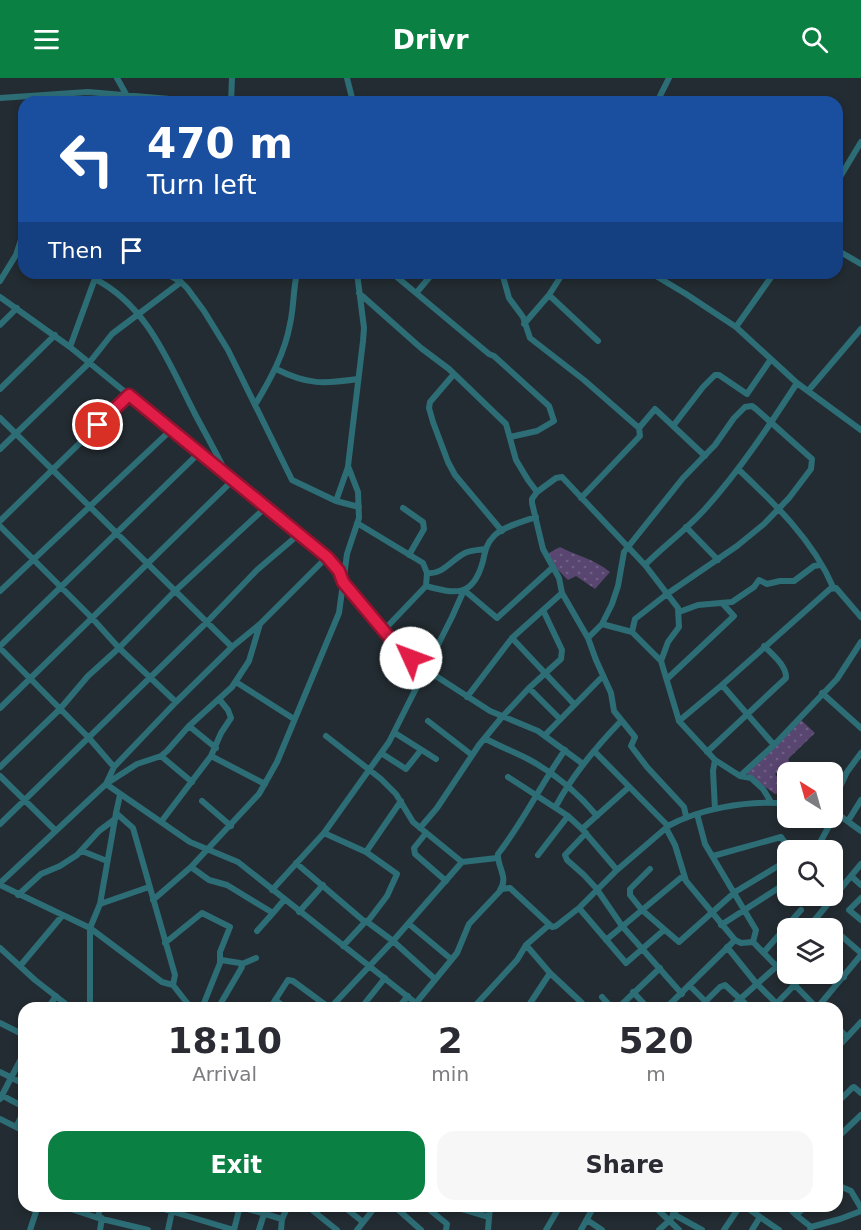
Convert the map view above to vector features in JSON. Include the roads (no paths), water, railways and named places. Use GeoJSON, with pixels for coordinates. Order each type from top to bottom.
{"type":"FeatureCollection","features":[{"type":"Feature","properties":{"kind":"street"},"geometry":{"type":"LineString","coordinates":[[117,78],[127,96]]}},
{"type":"Feature","properties":{"kind":"street"},"geometry":{"type":"LineString","coordinates":[[231,96],[232,78]]}},
{"type":"Feature","properties":{"kind":"street"},"geometry":{"type":"LineString","coordinates":[[347,78],[352,96]]}},
{"type":"Feature","properties":{"kind":"street"},"geometry":{"type":"LineString","coordinates":[[660,96],[669,78]]}},
{"type":"Feature","properties":{"kind":"street"},"geometry":{"type":"LineString","coordinates":[[29,96],[88,92],[127,96]]}},
{"type":"Feature","properties":{"kind":"street"},"geometry":{"type":"LineString","coordinates":[[87,96],[88,92]]}},
{"type":"Feature","properties":{"kind":"street"},"geometry":{"type":"LineString","coordinates":[[0,98],[18,97]]}},
{"type":"Feature","properties":{"kind":"street"},"geometry":{"type":"LineString","coordinates":[[843,172],[861,142]]}},
{"type":"Feature","properties":{"kind":"street"},"geometry":{"type":"LineString","coordinates":[[0,281],[18,249]]}},
{"type":"Feature","properties":{"kind":"street"},"geometry":{"type":"LineString","coordinates":[[843,254],[861,264]]}},
{"type":"Feature","properties":{"kind":"street"},"geometry":{"type":"LineString","coordinates":[[70,347],[95,279]]}},
{"type":"Feature","properties":{"kind":"street"},"geometry":{"type":"LineString","coordinates":[[100,279],[138,312],[182,386],[230,478]]}},
{"type":"Feature","properties":{"kind":"street"},"geometry":{"type":"LineString","coordinates":[[176,279],[181,282],[204,311],[228,350],[292,480],[336,501],[359,507]]}},
{"type":"Feature","properties":{"kind":"street"},"geometry":{"type":"LineString","coordinates":[[255,405],[276,369],[290,324],[296,279]]}},
{"type":"Feature","properties":{"kind":"street"},"geometry":{"type":"LineString","coordinates":[[336,501],[348,466],[364,328],[358,279]]}},
{"type":"Feature","properties":{"kind":"street"},"geometry":{"type":"LineString","coordinates":[[400,279],[494,356],[549,406],[554,421],[537,431],[510,437]]}},
{"type":"Feature","properties":{"kind":"street"},"geometry":{"type":"LineString","coordinates":[[417,292],[428,279]]}},
{"type":"Feature","properties":{"kind":"street"},"geometry":{"type":"LineString","coordinates":[[504,279],[509,298],[521,313],[530,338],[639,428],[640,436],[581,498]]}},
{"type":"Feature","properties":{"kind":"street"},"geometry":{"type":"LineString","coordinates":[[524,324],[549,295],[559,279]]}},
{"type":"Feature","properties":{"kind":"street"},"geometry":{"type":"LineString","coordinates":[[660,279],[736,327],[797,383],[861,430]]}},
{"type":"Feature","properties":{"kind":"street"},"geometry":{"type":"LineString","coordinates":[[736,327],[770,279]]}},
{"type":"Feature","properties":{"kind":"street"},"geometry":{"type":"LineString","coordinates":[[0,449],[89,363],[112,334],[138,312],[181,282]]}},
{"type":"Feature","properties":{"kind":"street"},"geometry":{"type":"LineString","coordinates":[[359,293],[454,374],[506,424],[521,469],[537,492]]}},
{"type":"Feature","properties":{"kind":"street"},"geometry":{"type":"LineString","coordinates":[[549,295],[598,341]]}},
{"type":"Feature","properties":{"kind":"street"},"geometry":{"type":"LineString","coordinates":[[0,297],[55,335],[327,557],[339,571],[343,582],[394,643],[425,669],[502,717],[546,735],[583,764]]}},
{"type":"Feature","properties":{"kind":"street"},"geometry":{"type":"LineString","coordinates":[[0,325],[17,308]]}},
{"type":"Feature","properties":{"kind":"street"},"geometry":{"type":"LineString","coordinates":[[808,391],[861,329]]}},
{"type":"Feature","properties":{"kind":"street"},"geometry":{"type":"LineString","coordinates":[[0,389],[55,335]]}},
{"type":"Feature","properties":{"kind":"street"},"geometry":{"type":"LineString","coordinates":[[673,426],[715,375],[719,375],[747,394],[771,359]]}},
{"type":"Feature","properties":{"kind":"street"},"geometry":{"type":"LineString","coordinates":[[276,369],[308,382],[330,383],[358,379]]}},
{"type":"Feature","properties":{"kind":"street"},"geometry":{"type":"LineString","coordinates":[[454,374],[430,402],[429,408],[433,422],[455,475],[502,531]]}},
{"type":"Feature","properties":{"kind":"street"},"geometry":{"type":"LineString","coordinates":[[645,565],[709,504],[738,469],[797,383]]}},
{"type":"Feature","properties":{"kind":"street"},"geometry":{"type":"LineString","coordinates":[[0,521],[129,395]]}},
{"type":"Feature","properties":{"kind":"street"},"geometry":{"type":"LineString","coordinates":[[588,638],[602,624],[612,604],[618,586],[621,559],[628,548],[683,478],[705,456],[745,407],[752,406],[772,421],[808,455],[813,465],[789,498],[764,524],[635,619],[632,632]]}},
{"type":"Feature","properties":{"kind":"street"},"geometry":{"type":"LineString","coordinates":[[639,428],[655,408],[705,456]]}},
{"type":"Feature","properties":{"kind":"street"},"geometry":{"type":"LineString","coordinates":[[0,418],[206,624],[232,647]]}},
{"type":"Feature","properties":{"kind":"street"},"geometry":{"type":"LineString","coordinates":[[0,591],[172,429]]}},
{"type":"Feature","properties":{"kind":"street"},"geometry":{"type":"LineString","coordinates":[[114,767],[89,738],[0,647],[200,452]]}},
{"type":"Feature","properties":{"kind":"street"},"geometry":{"type":"LineString","coordinates":[[153,900],[191,867],[231,826],[259,794],[277,762],[339,613],[347,554],[359,518],[358,492],[348,466]]}},
{"type":"Feature","properties":{"kind":"street"},"geometry":{"type":"LineString","coordinates":[[738,469],[802,535],[833,587],[861,617]]}},
{"type":"Feature","properties":{"kind":"street"},"geometry":{"type":"LineString","coordinates":[[661,661],[668,642],[679,627],[679,612],[645,565],[562,477],[559,477],[537,492],[532,499],[543,549],[560,578],[562,593],[588,638],[611,693],[614,711],[635,738],[632,746],[647,767],[684,807],[686,816]]}},
{"type":"Feature","properties":{"kind":"street"},"geometry":{"type":"LineString","coordinates":[[0,708],[147,564],[230,478]]}},
{"type":"Feature","properties":{"kind":"street"},"geometry":{"type":"LineString","coordinates":[[0,767],[60,708],[88,676],[266,507]]}},
{"type":"Feature","properties":{"kind":"street"},"geometry":{"type":"LineString","coordinates":[[403,508],[423,522],[423,529],[409,555]]}},
{"type":"Feature","properties":{"kind":"street"},"geometry":{"type":"LineString","coordinates":[[426,586],[452,593],[472,585],[478,575],[485,549],[495,535],[536,517]]}},
{"type":"Feature","properties":{"kind":"street"},"geometry":{"type":"LineString","coordinates":[[357,523],[423,563],[427,573],[426,586],[384,630]]}},
{"type":"Feature","properties":{"kind":"street"},"geometry":{"type":"LineString","coordinates":[[0,526],[119,648],[176,702]]}},
{"type":"Feature","properties":{"kind":"street"},"geometry":{"type":"LineString","coordinates":[[686,527],[718,560]]}},
{"type":"Feature","properties":{"kind":"street"},"geometry":{"type":"LineString","coordinates":[[0,824],[206,624],[257,570],[298,535]]}},
{"type":"Feature","properties":{"kind":"street"},"geometry":{"type":"LineString","coordinates":[[427,573],[434,574],[442,570],[466,552],[485,549]]}},
{"type":"Feature","properties":{"kind":"street"},"geometry":{"type":"LineString","coordinates":[[106,784],[114,767],[176,702],[232,647],[260,624],[327,557]]}},
{"type":"Feature","properties":{"kind":"street"},"geometry":{"type":"LineString","coordinates":[[679,612],[698,605],[735,600],[759,580],[766,584],[780,580],[794,581],[814,566],[820,565]]}},
{"type":"Feature","properties":{"kind":"street"},"geometry":{"type":"LineString","coordinates":[[464,590],[497,618],[552,567]]}},
{"type":"Feature","properties":{"kind":"street"},"geometry":{"type":"LineString","coordinates":[[679,721],[833,587]]}},
{"type":"Feature","properties":{"kind":"street"},"geometry":{"type":"LineString","coordinates":[[272,890],[324,833],[395,734],[464,590]]}},
{"type":"Feature","properties":{"kind":"street"},"geometry":{"type":"LineString","coordinates":[[467,697],[512,638],[562,593]]}},
{"type":"Feature","properties":{"kind":"street"},"geometry":{"type":"LineString","coordinates":[[667,679],[734,616],[722,603]]}},
{"type":"Feature","properties":{"kind":"street"},"geometry":{"type":"LineString","coordinates":[[446,881],[413,850],[441,801],[472,755],[502,717],[561,658],[562,654],[553,630],[543,610]]}},
{"type":"Feature","properties":{"kind":"street"},"geometry":{"type":"LineString","coordinates":[[186,1002],[173,985],[162,982],[90,928],[18,895],[0,884],[106,784],[137,764],[161,756],[236,682],[254,648],[260,624]]}},
{"type":"Feature","properties":{"kind":"street"},"geometry":{"type":"LineString","coordinates":[[602,624],[632,632],[661,661],[679,721],[715,760],[740,776],[751,778],[759,784],[771,802]]}},
{"type":"Feature","properties":{"kind":"street"},"geometry":{"type":"LineString","coordinates":[[512,638],[574,704]]}},
{"type":"Feature","properties":{"kind":"street"},"geometry":{"type":"LineString","coordinates":[[740,776],[774,745],[837,679],[861,642]]}},
{"type":"Feature","properties":{"kind":"street"},"geometry":{"type":"LineString","coordinates":[[707,752],[786,678],[787,674],[783,667],[764,646]]}},
{"type":"Feature","properties":{"kind":"street"},"geometry":{"type":"LineString","coordinates":[[546,735],[603,676]]}},
{"type":"Feature","properties":{"kind":"street"},"geometry":{"type":"LineString","coordinates":[[236,682],[294,719]]}},
{"type":"Feature","properties":{"kind":"street"},"geometry":{"type":"LineString","coordinates":[[722,685],[774,745]]}},
{"type":"Feature","properties":{"kind":"street"},"geometry":{"type":"LineString","coordinates":[[529,688],[560,719]]}},
{"type":"Feature","properties":{"kind":"street"},"geometry":{"type":"LineString","coordinates":[[822,693],[861,728]]}},
{"type":"Feature","properties":{"kind":"street"},"geometry":{"type":"LineString","coordinates":[[161,822],[211,756],[221,733],[231,718],[219,699]]}},
{"type":"Feature","properties":{"kind":"street"},"geometry":{"type":"LineString","coordinates":[[428,721],[472,755]]}},
{"type":"Feature","properties":{"kind":"street"},"geometry":{"type":"LineString","coordinates":[[556,806],[583,764],[621,721]]}},
{"type":"Feature","properties":{"kind":"street"},"geometry":{"type":"LineString","coordinates":[[189,726],[216,748]]}},
{"type":"Feature","properties":{"kind":"street"},"geometry":{"type":"LineString","coordinates":[[395,734],[436,759]]}},
{"type":"Feature","properties":{"kind":"street"},"geometry":{"type":"LineString","coordinates":[[326,736],[370,770],[396,794],[413,822],[462,862]]}},
{"type":"Feature","properties":{"kind":"street"},"geometry":{"type":"LineString","coordinates":[[486,739],[527,759],[549,773],[585,801],[597,816]]}},
{"type":"Feature","properties":{"kind":"street"},"geometry":{"type":"LineString","coordinates":[[381,753],[406,769],[421,750]]}},
{"type":"Feature","properties":{"kind":"street"},"geometry":{"type":"LineString","coordinates":[[337,1002],[409,924],[462,862],[497,858],[522,822],[549,773],[565,750]]}},
{"type":"Feature","properties":{"kind":"street"},"geometry":{"type":"LineString","coordinates":[[594,751],[667,827],[675,845],[683,876],[713,911],[721,925],[735,940],[741,943],[753,942],[811,1002]]}},
{"type":"Feature","properties":{"kind":"street"},"geometry":{"type":"LineString","coordinates":[[843,781],[861,753]]}},
{"type":"Feature","properties":{"kind":"street"},"geometry":{"type":"LineString","coordinates":[[161,756],[192,782]]}},
{"type":"Feature","properties":{"kind":"street"},"geometry":{"type":"LineString","coordinates":[[211,756],[265,784]]}},
{"type":"Feature","properties":{"kind":"street"},"geometry":{"type":"LineString","coordinates":[[715,760],[713,771],[715,809]]}},
{"type":"Feature","properties":{"kind":"street"},"geometry":{"type":"LineString","coordinates":[[0,776],[56,831]]}},
{"type":"Feature","properties":{"kind":"street"},"geometry":{"type":"LineString","coordinates":[[508,777],[556,806],[568,816],[617,870]]}},
{"type":"Feature","properties":{"kind":"street"},"geometry":{"type":"LineString","coordinates":[[106,784],[190,842],[238,862],[415,1002]]}},
{"type":"Feature","properties":{"kind":"street"},"geometry":{"type":"LineString","coordinates":[[629,787],[597,816],[565,855],[567,860],[597,891],[622,926],[682,994]]}},
{"type":"Feature","properties":{"kind":"street"},"geometry":{"type":"LineString","coordinates":[[90,1002],[90,928],[100,904],[120,795]]}},
{"type":"Feature","properties":{"kind":"street"},"geometry":{"type":"LineString","coordinates":[[848,821],[861,800]]}},
{"type":"Feature","properties":{"kind":"street"},"geometry":{"type":"LineString","coordinates":[[202,801],[231,826]]}},
{"type":"Feature","properties":{"kind":"street"},"geometry":{"type":"LineString","coordinates":[[366,852],[401,801]]}},
{"type":"Feature","properties":{"kind":"street"},"geometry":{"type":"LineString","coordinates":[[500,890],[510,888],[534,908],[549,925],[556,926],[579,908],[617,870],[667,827],[686,816],[715,809],[777,802]]}},
{"type":"Feature","properties":{"kind":"street"},"geometry":{"type":"LineString","coordinates":[[697,814],[705,844],[756,930],[753,942]]}},
{"type":"Feature","properties":{"kind":"street"},"geometry":{"type":"LineString","coordinates":[[18,895],[41,874],[60,866],[82,850],[116,816]]}},
{"type":"Feature","properties":{"kind":"street"},"geometry":{"type":"LineString","coordinates":[[116,816],[133,828],[175,975],[173,985]]}},
{"type":"Feature","properties":{"kind":"street"},"geometry":{"type":"LineString","coordinates":[[538,855],[568,816]]}},
{"type":"Feature","properties":{"kind":"street"},"geometry":{"type":"LineString","coordinates":[[843,817],[861,831]]}},
{"type":"Feature","properties":{"kind":"street"},"geometry":{"type":"LineString","coordinates":[[324,833],[366,852],[397,874],[387,896],[367,922],[343,946]]}},
{"type":"Feature","properties":{"kind":"street"},"geometry":{"type":"LineString","coordinates":[[713,856],[782,837],[784,840]]}},
{"type":"Feature","properties":{"kind":"street"},"geometry":{"type":"LineString","coordinates":[[82,850],[107,861]]}},
{"type":"Feature","properties":{"kind":"street"},"geometry":{"type":"LineString","coordinates":[[421,1002],[435,979],[457,953],[469,924],[504,885],[504,876],[497,858]]}},
{"type":"Feature","properties":{"kind":"street"},"geometry":{"type":"LineString","coordinates":[[296,863],[393,941],[435,979]]}},
{"type":"Feature","properties":{"kind":"street"},"geometry":{"type":"LineString","coordinates":[[843,886],[861,864]]}},
{"type":"Feature","properties":{"kind":"street"},"geometry":{"type":"LineString","coordinates":[[191,867],[209,880],[227,885],[273,913]]}},
{"type":"Feature","properties":{"kind":"street"},"geometry":{"type":"LineString","coordinates":[[650,869],[630,889],[630,895],[642,910],[679,942],[735,892],[777,867]]}},
{"type":"Feature","properties":{"kind":"street"},"geometry":{"type":"LineString","coordinates":[[606,940],[683,876]]}},
{"type":"Feature","properties":{"kind":"street"},"geometry":{"type":"LineString","coordinates":[[851,876],[861,885]]}},
{"type":"Feature","properties":{"kind":"street"},"geometry":{"type":"LineString","coordinates":[[299,912],[322,885]]}},
{"type":"Feature","properties":{"kind":"street"},"geometry":{"type":"LineString","coordinates":[[100,904],[149,887]]}},
{"type":"Feature","properties":{"kind":"street"},"geometry":{"type":"LineString","coordinates":[[721,925],[777,889]]}},
{"type":"Feature","properties":{"kind":"street"},"geometry":{"type":"LineString","coordinates":[[861,898],[849,910],[861,920]]}},
{"type":"Feature","properties":{"kind":"street"},"geometry":{"type":"LineString","coordinates":[[257,931],[284,900]]}},
{"type":"Feature","properties":{"kind":"street"},"geometry":{"type":"LineString","coordinates":[[816,918],[826,906]]}},
{"type":"Feature","properties":{"kind":"street"},"geometry":{"type":"LineString","coordinates":[[579,908],[626,963],[664,930]]}},
{"type":"Feature","properties":{"kind":"street"},"geometry":{"type":"LineString","coordinates":[[764,952],[801,910]]}},
{"type":"Feature","properties":{"kind":"street"},"geometry":{"type":"LineString","coordinates":[[165,943],[202,913],[230,927],[220,952],[221,960],[204,1002]]}},
{"type":"Feature","properties":{"kind":"street"},"geometry":{"type":"LineString","coordinates":[[20,966],[62,916]]}},
{"type":"Feature","properties":{"kind":"street"},"geometry":{"type":"LineString","coordinates":[[409,924],[451,959]]}},
{"type":"Feature","properties":{"kind":"street"},"geometry":{"type":"LineString","coordinates":[[478,1002],[517,960],[526,945],[549,925]]}},
{"type":"Feature","properties":{"kind":"street"},"geometry":{"type":"LineString","coordinates":[[822,1002],[861,954],[843,938]]}},
{"type":"Feature","properties":{"kind":"street"},"geometry":{"type":"LineString","coordinates":[[673,1002],[735,940]]}},
{"type":"Feature","properties":{"kind":"street"},"geometry":{"type":"LineString","coordinates":[[526,945],[550,973],[581,1002]]}},
{"type":"Feature","properties":{"kind":"street"},"geometry":{"type":"LineString","coordinates":[[727,947],[756,983],[775,1002]]}},
{"type":"Feature","properties":{"kind":"street"},"geometry":{"type":"LineString","coordinates":[[0,948],[64,1002]]}},
{"type":"Feature","properties":{"kind":"street"},"geometry":{"type":"LineString","coordinates":[[221,960],[242,964],[256,958]]}},
{"type":"Feature","properties":{"kind":"street"},"geometry":{"type":"LineString","coordinates":[[221,1002],[242,964]]}},
{"type":"Feature","properties":{"kind":"street"},"geometry":{"type":"LineString","coordinates":[[735,1002],[776,967]]}},
{"type":"Feature","properties":{"kind":"street"},"geometry":{"type":"LineString","coordinates":[[624,1002],[660,968]]}},
{"type":"Feature","properties":{"kind":"street"},"geometry":{"type":"LineString","coordinates":[[530,1002],[550,973]]}},
{"type":"Feature","properties":{"kind":"street"},"geometry":{"type":"LineString","coordinates":[[367,1002],[386,978]]}},
{"type":"Feature","properties":{"kind":"street"},"geometry":{"type":"LineString","coordinates":[[278,1002],[275,1000],[286,981],[290,980],[321,1002]]}},
{"type":"Feature","properties":{"kind":"street"},"geometry":{"type":"LineString","coordinates":[[690,986],[706,1002],[720,987],[725,985],[745,1002]]}},
{"type":"Feature","properties":{"kind":"street"},"geometry":{"type":"LineString","coordinates":[[782,1002],[795,986]]}},
{"type":"Feature","properties":{"kind":"street"},"geometry":{"type":"LineString","coordinates":[[633,992],[642,1002]]}},
{"type":"Feature","properties":{"kind":"street"},"geometry":{"type":"LineString","coordinates":[[52,1002],[56,996]]}},
{"type":"Feature","properties":{"kind":"street"},"geometry":{"type":"LineString","coordinates":[[403,1002],[408,996]]}},
{"type":"Feature","properties":{"kind":"street"},"geometry":{"type":"LineString","coordinates":[[602,997],[607,1002]]}},
{"type":"Feature","properties":{"kind":"street"},"geometry":{"type":"LineString","coordinates":[[843,1041],[861,1022]]}},
{"type":"Feature","properties":{"kind":"street"},"geometry":{"type":"LineString","coordinates":[[0,1023],[18,1032]]}},
{"type":"Feature","properties":{"kind":"street"},"geometry":{"type":"LineString","coordinates":[[843,1033],[847,1037]]}},
{"type":"Feature","properties":{"kind":"street"},"geometry":{"type":"LineString","coordinates":[[18,1065],[1,1097],[18,1106]]}},
{"type":"Feature","properties":{"kind":"street"},"geometry":{"type":"LineString","coordinates":[[0,1072],[18,1081]]}},
{"type":"Feature","properties":{"kind":"street"},"geometry":{"type":"LineString","coordinates":[[843,1097],[854,1087],[861,1093]]}},
{"type":"Feature","properties":{"kind":"street"},"geometry":{"type":"LineString","coordinates":[[0,1119],[16,1127],[18,1122]]}},
{"type":"Feature","properties":{"kind":"street"},"geometry":{"type":"LineString","coordinates":[[843,1133],[860,1119]]}},
{"type":"Feature","properties":{"kind":"street"},"geometry":{"type":"LineString","coordinates":[[793,1212],[810,1229],[840,1220],[861,1209],[851,1191],[843,1188]]}},
{"type":"Feature","properties":{"kind":"street"},"geometry":{"type":"LineString","coordinates":[[30,1230],[36,1212]]}},
{"type":"Feature","properties":{"kind":"street"},"geometry":{"type":"LineString","coordinates":[[81,1212],[148,1230]]}},
{"type":"Feature","properties":{"kind":"street"},"geometry":{"type":"LineString","coordinates":[[100,1212],[100,1230]]}},
{"type":"Feature","properties":{"kind":"street"},"geometry":{"type":"LineString","coordinates":[[168,1230],[171,1212]]}},
{"type":"Feature","properties":{"kind":"street"},"geometry":{"type":"LineString","coordinates":[[181,1212],[234,1230],[238,1212]]}},
{"type":"Feature","properties":{"kind":"street"},"geometry":{"type":"LineString","coordinates":[[258,1212],[282,1219]]}},
{"type":"Feature","properties":{"kind":"street"},"geometry":{"type":"LineString","coordinates":[[281,1230],[285,1212]]}},
{"type":"Feature","properties":{"kind":"street"},"geometry":{"type":"LineString","coordinates":[[314,1212],[337,1230]]}},
{"type":"Feature","properties":{"kind":"street"},"geometry":{"type":"LineString","coordinates":[[350,1212],[363,1222]]}},
{"type":"Feature","properties":{"kind":"street"},"geometry":{"type":"LineString","coordinates":[[357,1230],[371,1212]]}},
{"type":"Feature","properties":{"kind":"street"},"geometry":{"type":"LineString","coordinates":[[401,1212],[421,1230]]}},
{"type":"Feature","properties":{"kind":"street"},"geometry":{"type":"LineString","coordinates":[[432,1212],[447,1224],[446,1230]]}},
{"type":"Feature","properties":{"kind":"street"},"geometry":{"type":"LineString","coordinates":[[472,1212],[489,1217]]}},
{"type":"Feature","properties":{"kind":"street"},"geometry":{"type":"LineString","coordinates":[[488,1230],[489,1212]]}},
{"type":"Feature","properties":{"kind":"street"},"geometry":{"type":"LineString","coordinates":[[546,1230],[556,1212]]}},
{"type":"Feature","properties":{"kind":"street"},"geometry":{"type":"LineString","coordinates":[[581,1230],[591,1212]]}},
{"type":"Feature","properties":{"kind":"street"},"geometry":{"type":"LineString","coordinates":[[664,1212],[702,1230]]}},
{"type":"Feature","properties":{"kind":"street"},"geometry":{"type":"LineString","coordinates":[[659,1230],[675,1212]]}},
{"type":"Feature","properties":{"kind":"street"},"geometry":{"type":"LineString","coordinates":[[724,1230],[740,1212]]}},
{"type":"Feature","properties":{"kind":"street"},"geometry":{"type":"LineString","coordinates":[[753,1212],[779,1230]]}},
{"type":"Feature","properties":{"kind":"street"},"geometry":{"type":"LineString","coordinates":[[796,1215],[799,1212]]}},
{"type":"Feature","properties":{"kind":"street"},"geometry":{"type":"LineString","coordinates":[[259,1230],[264,1214]]}},
{"type":"Feature","properties":{"kind":"street"},"geometry":{"type":"LineString","coordinates":[[672,1217],[678,1230]]}},
{"type":"Feature","properties":{"kind":"street"},"geometry":{"type":"LineString","coordinates":[[752,1230],[760,1217]]}},
{"type":"Feature","properties":{"kind":"street"},"geometry":{"type":"LineString","coordinates":[[587,1220],[602,1230]]}}]}
